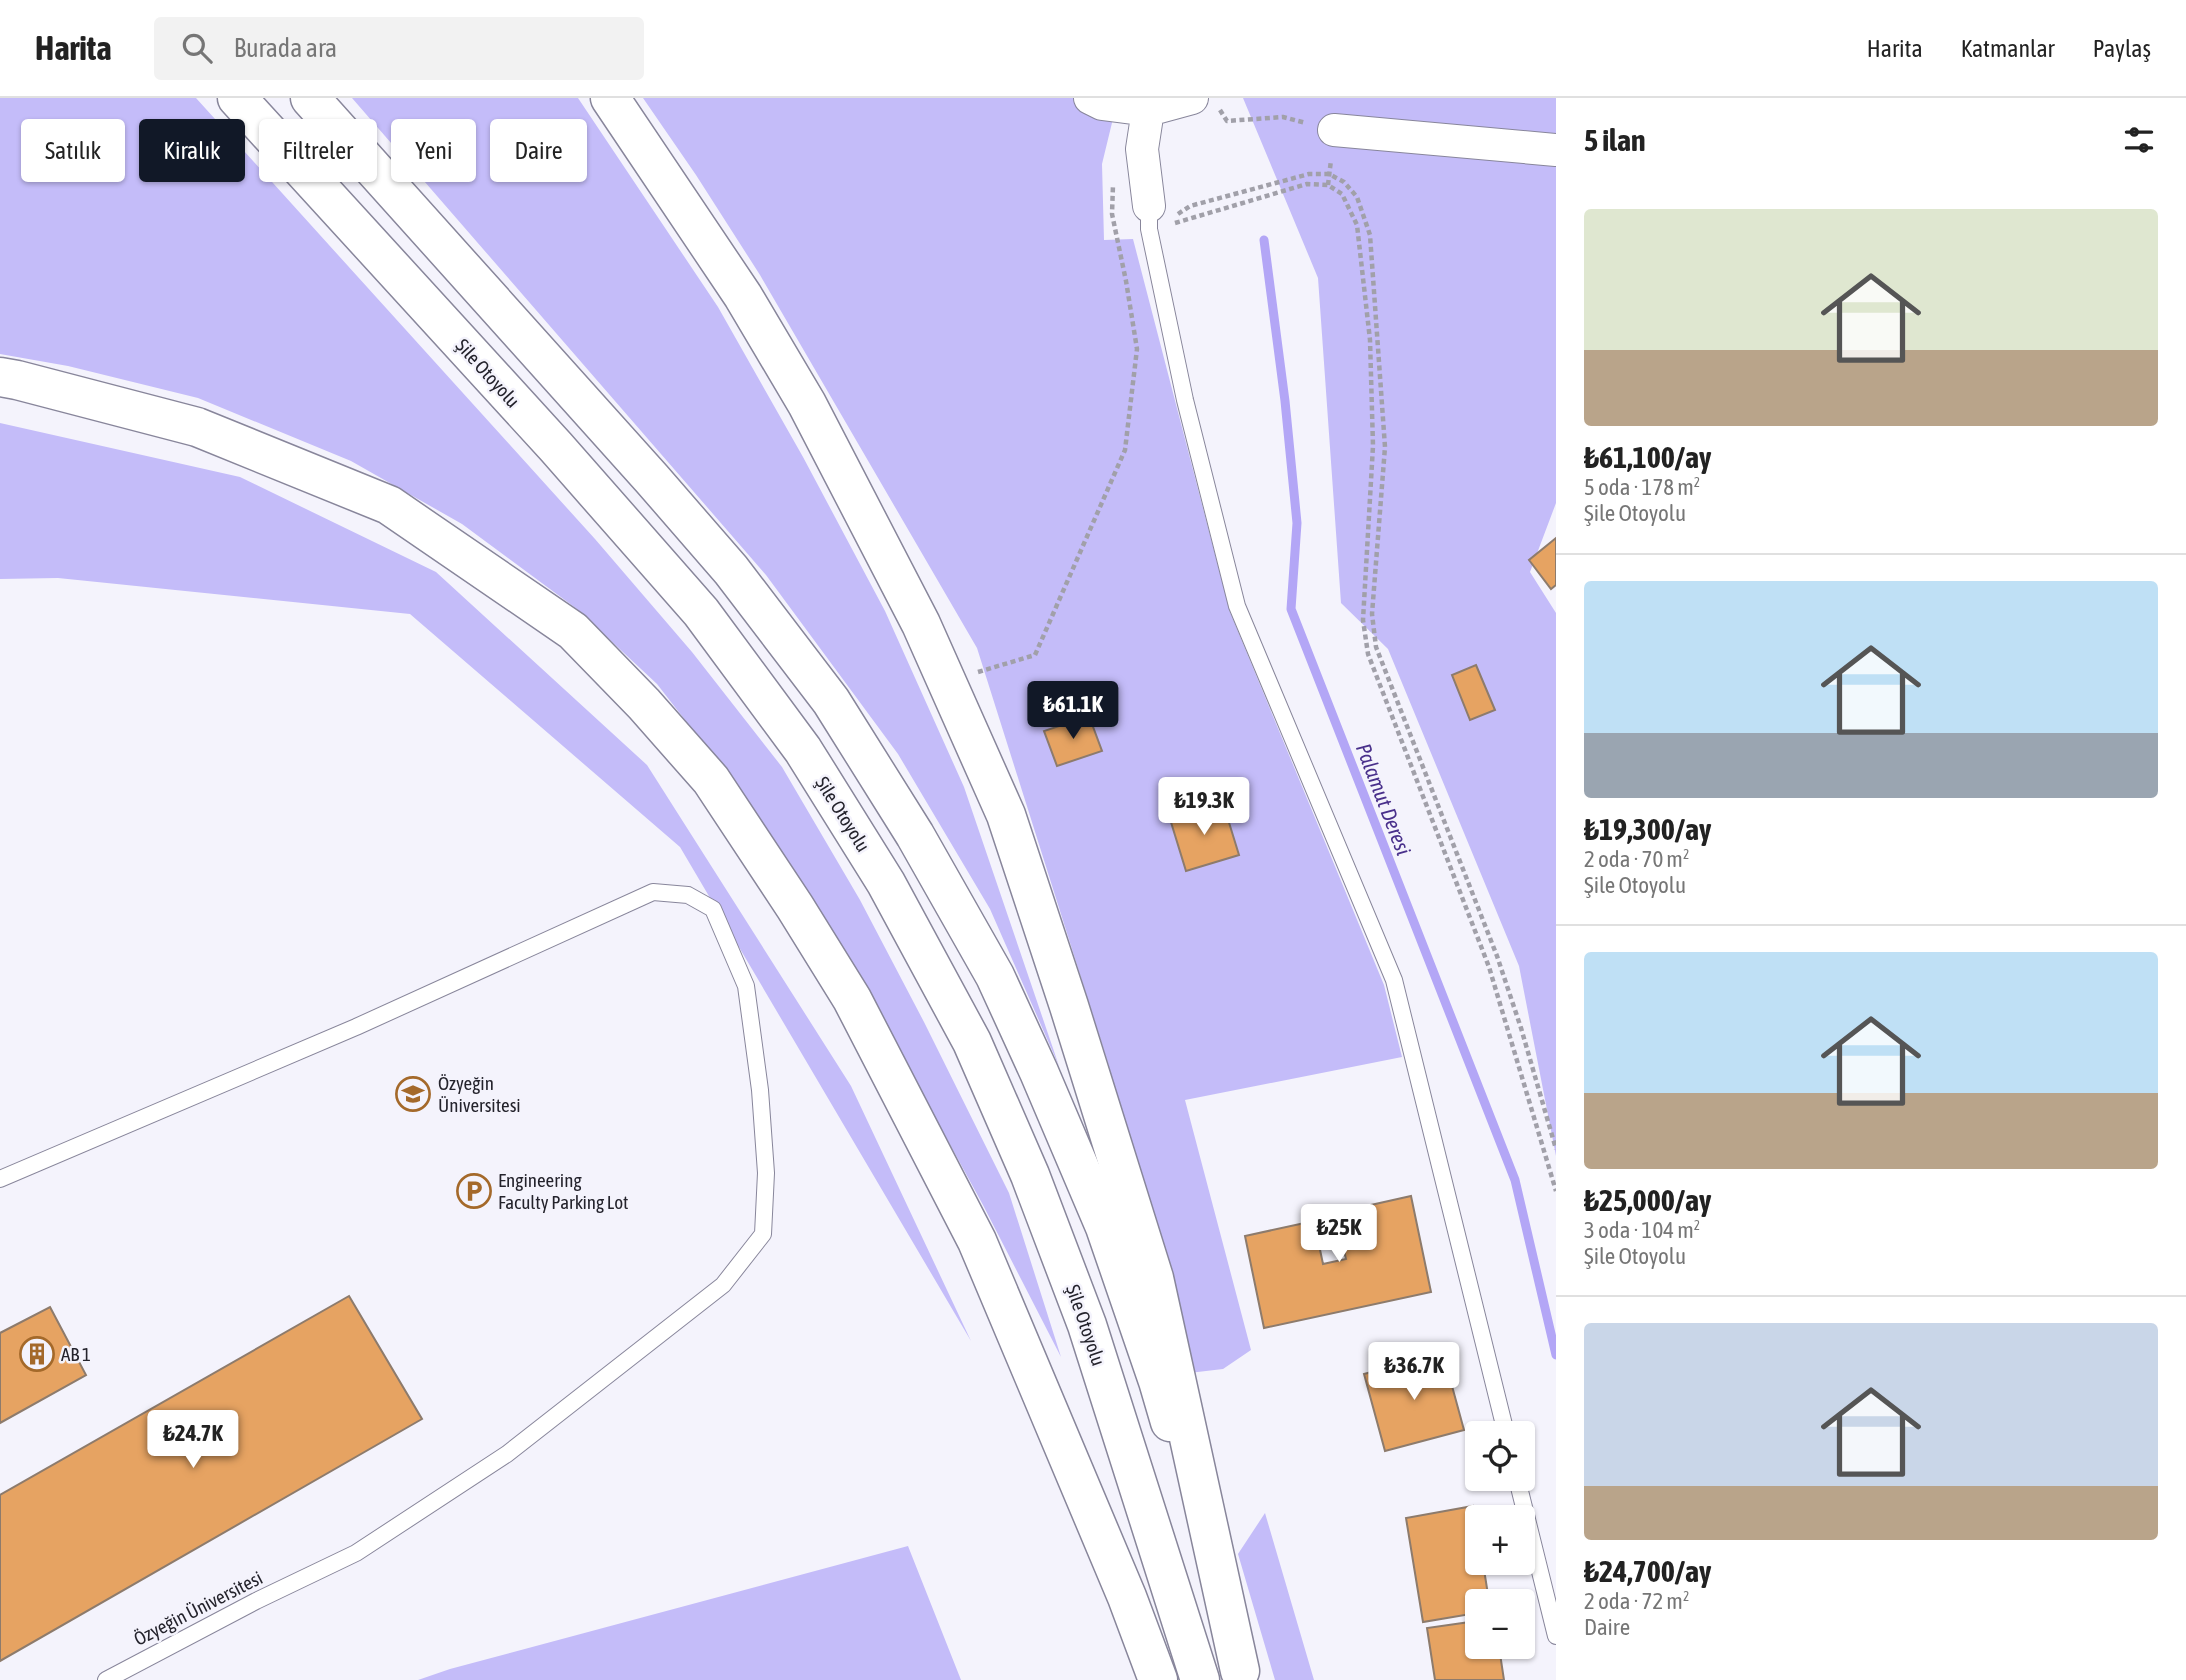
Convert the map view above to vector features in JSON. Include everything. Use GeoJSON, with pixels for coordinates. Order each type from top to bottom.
{"type":"FeatureCollection","features":[{"type":"Feature","properties":{"kind":"highway","name":"Şile Otoyolu"},"geometry":{"type":"LineString","coordinates":[[237,98],[546,437],[701,612],[803,750],[886,883],[972,1042],[1030,1175],[1087,1325],[1200,1680]]}},
{"type":"Feature","properties":{"kind":"highway"},"geometry":{"type":"LineString","coordinates":[[310,98],[730,570],[831,701],[915,835],[995,976],[1105,1227],[1158,1381],[1241,1676]]}},
{"type":"Feature","properties":{"kind":"highway"},"geometry":{"type":"LineString","coordinates":[[610,98],[743,296],[807,404],[867,517],[947,681],[1006,815],[1154,1278],[1241,1676]]}},
{"type":"Feature","properties":{"kind":"highway"},"geometry":{"type":"LineString","coordinates":[[0,377],[197,427],[389,505],[573,631],[644,704],[711,780],[852,999],[977,1241],[1128,1597],[1158,1680]]}},
{"type":"Feature","properties":{"kind":"street"},"geometry":{"type":"LineString","coordinates":[[1090,98],[1102,104],[1148,110],[1206,104]]}},
{"type":"Feature","properties":{"kind":"street"},"geometry":{"type":"LineString","coordinates":[[1148,110],[1142,149],[1149,218]]}},
{"type":"Feature","properties":{"kind":"street"},"geometry":{"type":"LineString","coordinates":[[1334,130],[1556,150]]}},
{"type":"Feature","properties":{"kind":"lane"},"geometry":{"type":"LineString","coordinates":[[1149,218],[1185,400],[1237,606],[1394,980],[1503,1421]]}},
{"type":"Feature","properties":{"kind":"lane","name":"Özyeğin Üniversitesi"},"geometry":{"type":"LineString","coordinates":[[0,1179],[355,1027],[653,892],[688,895],[713,909],[746,986],[757,1062],[764,1146],[763,1234],[723,1285],[507,1454],[356,1552],[106,1680]]}},
{"type":"Feature","properties":{"kind":"lane"},"geometry":{"type":"LineString","coordinates":[[1520,1491],[1556,1636]]}},
{"type":"Feature","properties":{"kind":"path"},"geometry":{"type":"LineString","coordinates":[[1206,104],[1227,121],[1283,117],[1334,130],[1328,185]]}},
{"type":"Feature","properties":{"kind":"path"},"geometry":{"type":"LineString","coordinates":[[1149,218],[1309,174],[1329,174],[1344,182],[1357,197],[1370,235],[1385,447],[1372,614],[1376,647],[1497,956],[1556,1149]]}},
{"type":"Feature","properties":{"kind":"path"},"geometry":{"type":"LineString","coordinates":[[947,681],[1035,655],[1125,450],[1137,349],[1112,214],[1113,178]]}},
{"type":"Feature","properties":{"kind":"path"},"geometry":{"type":"LineString","coordinates":[[1149,218],[1185,221],[1307,184],[1328,185],[1342,194],[1357,225],[1370,340],[1373,446],[1363,620],[1368,654],[1489,967],[1556,1191]]}},
{"type":"Feature","properties":{"kind":"shaded area"},"geometry":{"type":"Polygon","coordinates":[[[0,98],[196,98],[215,119],[139,119],[139,182],[245,182],[245,152],[259,168],[259,182],[272,182],[595,539],[692,652],[782,767],[860,900],[1009,1193],[1061,1357],[983,1205],[836,936],[748,801],[657,684],[577,609],[462,524],[351,461],[198,398],[68,366],[0,354],[0,98]]]}},
{"type":"Feature","properties":{"kind":"shaded area"},"geometry":{"type":"Polygon","coordinates":[[[352,98],[578,98],[718,307],[803,457],[885,611],[964,787],[1059,1066],[990,909],[898,754],[766,575],[425,182],[476,182],[476,119],[391,119],[391,143],[377,127],[377,119],[370,119],[352,98]]]}},
{"type":"Feature","properties":{"kind":"shaded area"},"geometry":{"type":"Polygon","coordinates":[[[643,98],[1118,98],[1102,164],[1104,240],[1133,239],[1230,612],[1384,985],[1402,1057],[1185,1100],[1251,1350],[1223,1369],[1189,1373],[1108,1063],[977,648],[760,275],[643,98]]]}},
{"type":"Feature","properties":{"kind":"shaded area"},"geometry":{"type":"Polygon","coordinates":[[[1243,98],[1556,98],[1556,503],[1530,572],[1556,613],[1556,1156],[1519,966],[1388,649],[1341,603],[1318,278],[1243,98]]]}},
{"type":"Feature","properties":{"kind":"shaded area"},"geometry":{"type":"Polygon","coordinates":[[[0,423],[240,477],[436,572],[647,765],[851,1086],[971,1341],[680,847],[410,614],[58,578],[0,579],[0,423]]]}},
{"type":"Feature","properties":{"kind":"shaded area"},"geometry":{"type":"Polygon","coordinates":[[[1265,1513],[1314,1680],[1275,1680],[1238,1554],[1265,1513]]]}},
{"type":"Feature","properties":{"kind":"shaded area"},"geometry":{"type":"Polygon","coordinates":[[[908,1546],[961,1680],[418,1680],[450,1669],[908,1546]]]}},
{"type":"Feature","properties":{"kind":"building"},"geometry":{"type":"Polygon","coordinates":[[[1556,538],[1556,585],[1551,589],[1529,560],[1556,538]]]}},
{"type":"Feature","properties":{"kind":"building"},"geometry":{"type":"Polygon","coordinates":[[[1476,665],[1495,710],[1470,720],[1452,675],[1476,665]]]}},
{"type":"Feature","properties":{"kind":"building"},"geometry":{"type":"Polygon","coordinates":[[[1089,716],[1102,751],[1057,766],[1044,731],[1089,716]]]}},
{"type":"Feature","properties":{"kind":"building"},"geometry":{"type":"Polygon","coordinates":[[[1223,803],[1239,855],[1186,871],[1170,819],[1223,803]]]}},
{"type":"Feature","properties":{"kind":"building"},"geometry":{"type":"Polygon","coordinates":[[[1411,1196],[1431,1292],[1264,1328],[1245,1236],[1314,1221],[1323,1264],[1346,1259],[1335,1213],[1411,1196]]]}},
{"type":"Feature","properties":{"kind":"building"},"geometry":{"type":"Polygon","coordinates":[[[349,1296],[422,1419],[0,1661],[0,1495],[349,1296]]]}},
{"type":"Feature","properties":{"kind":"building","name":"AB 1"},"geometry":{"type":"Polygon","coordinates":[[[50,1307],[86,1375],[0,1423],[0,1333],[50,1307]]]}},
{"type":"Feature","properties":{"kind":"building"},"geometry":{"type":"Polygon","coordinates":[[[1443,1353],[1464,1430],[1385,1451],[1364,1374],[1443,1353]]]}},
{"type":"Feature","properties":{"kind":"building"},"geometry":{"type":"Polygon","coordinates":[[[1465,1507],[1465,1575],[1485,1575],[1487,1589],[1465,1589],[1465,1615],[1423,1622],[1406,1518],[1465,1507]]]}},
{"type":"Feature","properties":{"kind":"building"},"geometry":{"type":"Polygon","coordinates":[[[1465,1623],[1465,1659],[1501,1659],[1504,1680],[1435,1680],[1427,1628],[1465,1623]]]}},
{"type":"Feature","properties":{"kind":"waterway","name":"Palamut Deresi"},"geometry":{"type":"LineString","coordinates":[[1264,240],[1285,401],[1297,523],[1291,609],[1515,1180],[1556,1355]]}},
{"type":"Feature","properties":{"kind":"place","name":"Özyeğin Üniversitesi"},"geometry":{"type":"Point","coordinates":[413,1094]}},
{"type":"Feature","properties":{"kind":"place","name":"Engineering Faculty Parking Lot"},"geometry":{"type":"Point","coordinates":[474,1191]}},
{"type":"Feature","properties":{"kind":"place","name":"AB 1"},"geometry":{"type":"Point","coordinates":[37,1354]}}]}
